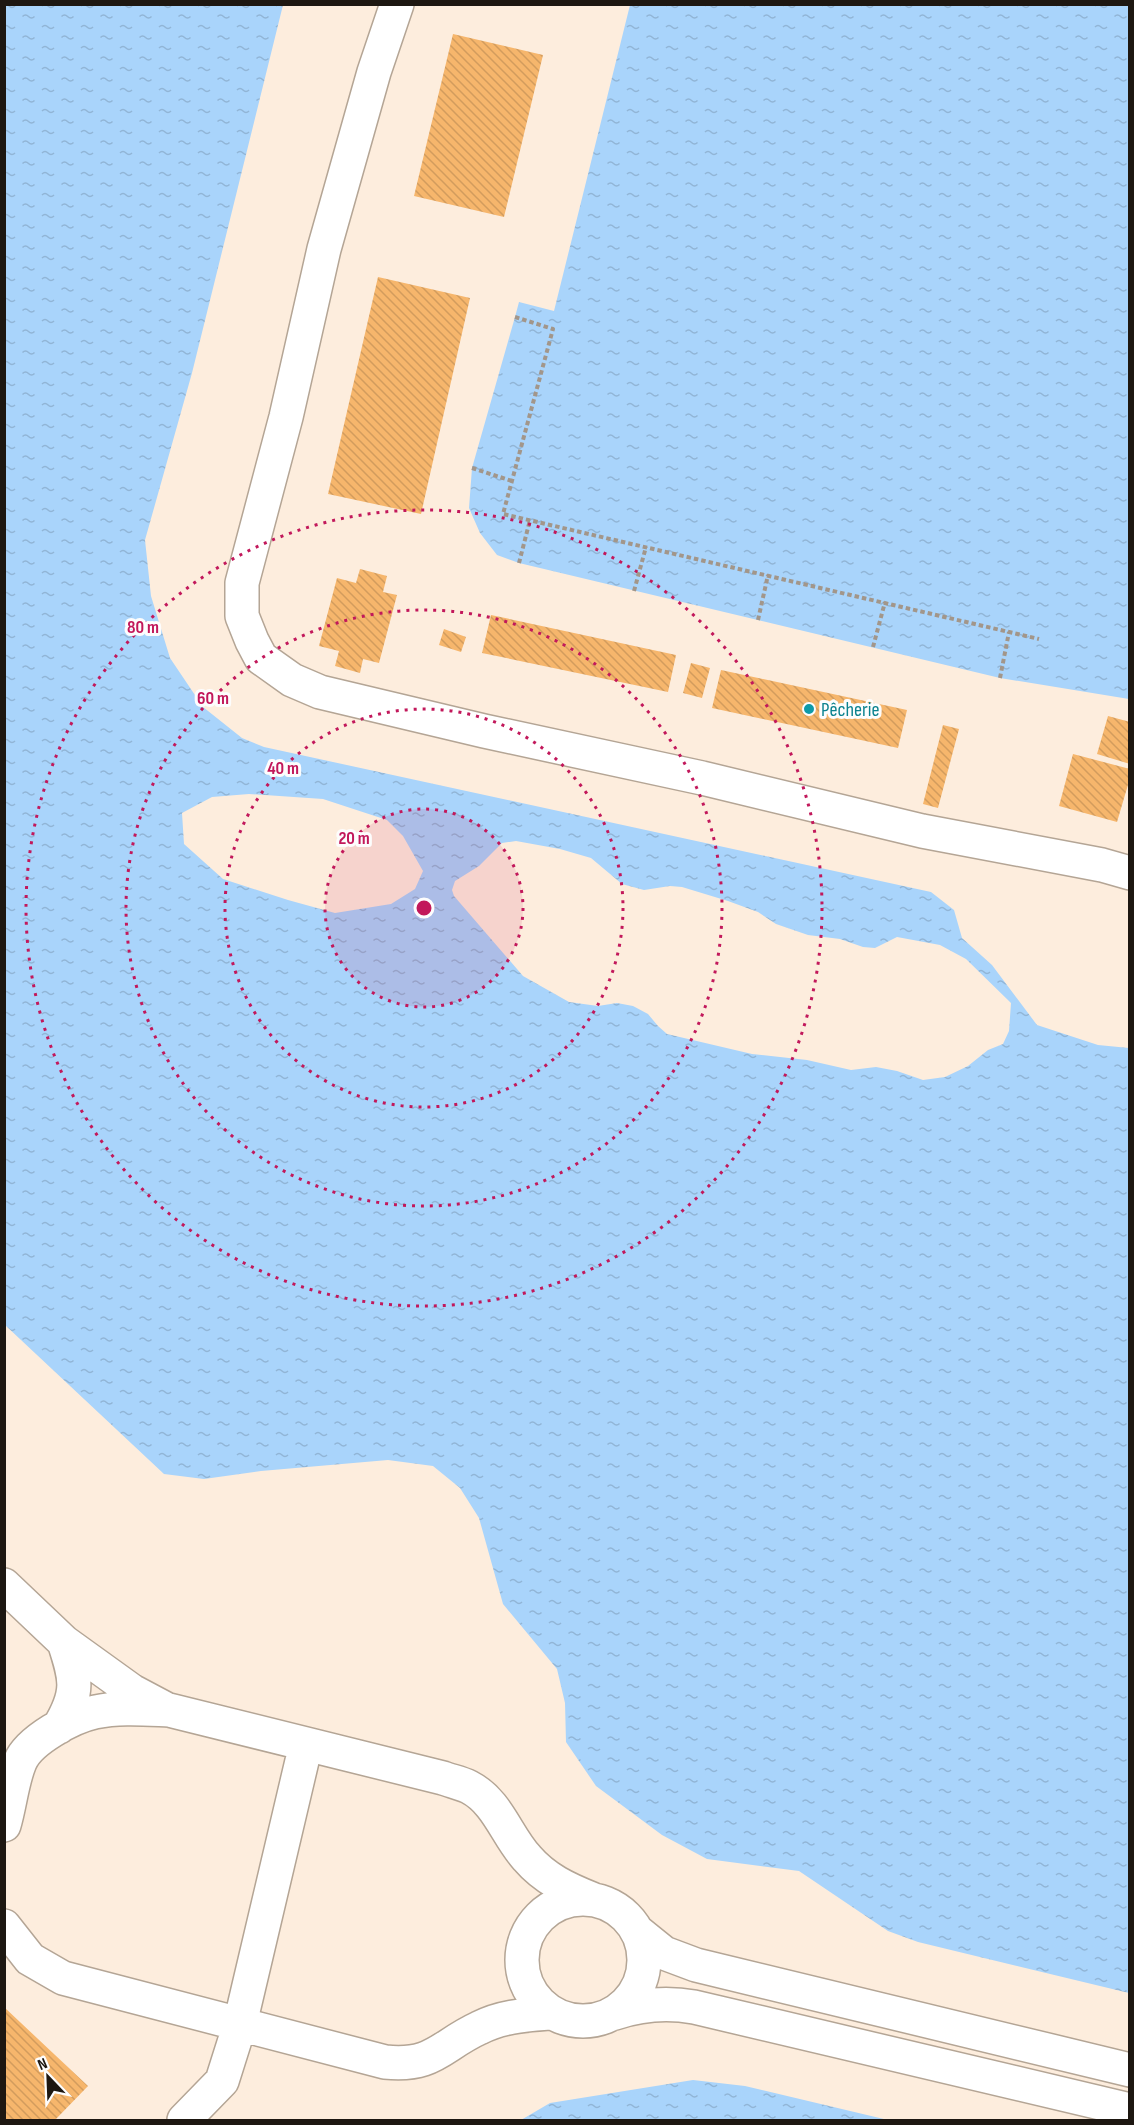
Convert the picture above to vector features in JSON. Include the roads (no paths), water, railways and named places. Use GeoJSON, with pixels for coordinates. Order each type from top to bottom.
{"type":"FeatureCollection","features":[{"type":"Feature","properties":{"kind":"street"},"geometry":{"type":"LineString","coordinates":[[398,4],[374,72],[324,249],[286,417],[242,583],[243,616],[261,658],[292,680],[320,692],[352,700],[702,778],[922,831],[1120,864]]}},
{"type":"Feature","properties":{"kind":"street"},"geometry":{"type":"LineString","coordinates":[[4,1585],[64,1642],[132,1691],[169,1710]]}},
{"type":"Feature","properties":{"kind":"street"},"geometry":{"type":"LineString","coordinates":[[59,1727],[70,1709],[75,1689],[73,1670],[64,1642]]}},
{"type":"Feature","properties":{"kind":"street"},"geometry":{"type":"LineString","coordinates":[[4,1825],[21,1761],[37,1742],[59,1727],[93,1712],[122,1709],[169,1710],[443,1778],[469,1787],[485,1799],[525,1857],[543,1874],[561,1887],[611,1905],[627,1916],[638,1932],[644,1950],[644,1968],[639,1986],[629,2001],[615,2013]]}},
{"type":"Feature","properties":{"kind":"street"},"geometry":{"type":"LineString","coordinates":[[184,2121],[222,2081],[240,2024],[306,1744]]}},
{"type":"Feature","properties":{"kind":"street"},"geometry":{"type":"LineString","coordinates":[[592,1899],[571,1900],[551,1908],[535,1922],[525,1940],[522,1961],[525,1982],[536,2000],[552,2013],[572,2021],[594,2021],[634,2006],[674,2004],[694,2007],[1130,2110]]}},
{"type":"Feature","properties":{"kind":"street"},"geometry":{"type":"LineString","coordinates":[[4,1926],[30,1959],[63,1978],[385,2062],[404,2064],[430,2058],[477,2028],[499,2019],[552,2013]]}},
{"type":"Feature","properties":{"kind":"street"},"geometry":{"type":"LineString","coordinates":[[638,1932],[664,1953],[696,1965],[1130,2070]]}},
{"type":"Feature","properties":{"kind":"water"},"geometry":{"type":"Polygon","coordinates":[[[4,5],[283,5],[192,373],[145,540],[151,596],[170,658],[203,707],[242,738],[264,747],[931,892],[954,910],[962,938],[992,965],[1037,1025],[1098,1045],[1129,1048],[1129,1993],[918,1942],[888,1931],[799,1871],[707,1859],[662,1835],[596,1786],[566,1742],[565,1703],[557,1669],[503,1604],[479,1518],[460,1488],[433,1466],[388,1460],[261,1471],[204,1479],[164,1474],[5,1325],[4,5]],[[249,794],[212,797],[182,813],[184,844],[223,879],[335,913],[391,904],[415,889],[423,871],[403,836],[387,820],[323,799],[249,794]],[[516,841],[502,843],[479,866],[455,881],[452,890],[454,896],[523,976],[569,1002],[598,1006],[617,1003],[633,1006],[648,1014],[667,1034],[752,1054],[807,1060],[851,1070],[876,1067],[923,1080],[945,1077],[968,1066],[988,1050],[1003,1044],[1009,1031],[1011,1003],[966,959],[940,945],[897,937],[875,948],[863,947],[840,939],[808,935],[776,924],[758,912],[682,887],[670,886],[644,890],[622,884],[591,858],[560,849],[516,841]]]}},
{"type":"Feature","properties":{"kind":"water"},"geometry":{"type":"Polygon","coordinates":[[[630,5],[1129,5],[1129,699],[1000,678],[519,563],[497,555],[480,533],[469,508],[472,468],[519,302],[554,311],[630,5]]]}},
{"type":"Feature","properties":{"kind":"water"},"geometry":{"type":"Polygon","coordinates":[[[693,2080],[745,2086],[888,2120],[521,2120],[550,2103],[693,2080]]]}},
{"type":"Feature","properties":{"kind":"place","name":"Pêcherie"},"geometry":{"type":"Point","coordinates":[809,709]}}]}
